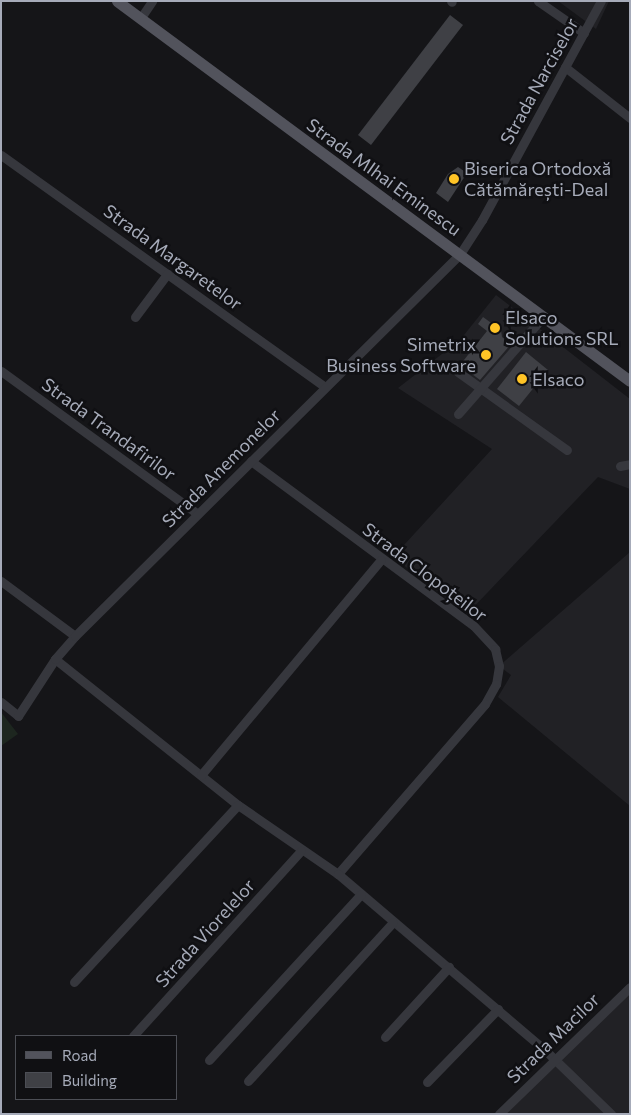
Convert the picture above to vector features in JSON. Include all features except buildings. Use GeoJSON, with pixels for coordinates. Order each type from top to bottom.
{"type":"FeatureCollection","features":[{"type":"Feature","properties":{"kind":"main road","name":"Strada MIhai Eminescu"},"geometry":{"type":"LineString","coordinates":[[117,1],[630,381]]}},
{"type":"Feature","properties":{"kind":"street"},"geometry":{"type":"LineString","coordinates":[[140,18],[152,1]]}},
{"type":"Feature","properties":{"kind":"street"},"geometry":{"type":"LineString","coordinates":[[538,1],[584,32]]}},
{"type":"Feature","properties":{"kind":"street","name":"Strada Narciselor"},"geometry":{"type":"LineString","coordinates":[[460,254],[482,220],[601,1]]}},
{"type":"Feature","properties":{"kind":"street"},"geometry":{"type":"LineString","coordinates":[[565,67],[630,118]]}},
{"type":"Feature","properties":{"kind":"street","name":"Strada Margaretelor"},"geometry":{"type":"LineString","coordinates":[[1,154],[325,387]]}},
{"type":"Feature","properties":{"kind":"street","name":"Strada Anemonelor"},"geometry":{"type":"LineString","coordinates":[[1,702],[18,716],[55,659],[75,636],[460,254]]}},
{"type":"Feature","properties":{"kind":"street"},"geometry":{"type":"LineString","coordinates":[[135,317],[167,274]]}},
{"type":"Feature","properties":{"kind":"street"},"geometry":{"type":"LineString","coordinates":[[458,414],[482,390],[543,317]]}},
{"type":"Feature","properties":{"kind":"street","name":"Strada Trandafirilor"},"geometry":{"type":"LineString","coordinates":[[1,371],[198,514]]}},
{"type":"Feature","properties":{"kind":"street"},"geometry":{"type":"LineString","coordinates":[[458,372],[567,450]]}},
{"type":"Feature","properties":{"kind":"street","name":"Strada Clopoțeilor"},"geometry":{"type":"LineString","coordinates":[[251,461],[381,560],[473,625],[495,649],[499,666],[496,684],[485,704],[338,874]]}},
{"type":"Feature","properties":{"kind":"street"},"geometry":{"type":"LineString","coordinates":[[620,466],[630,464]]}},
{"type":"Feature","properties":{"kind":"street"},"geometry":{"type":"LineString","coordinates":[[201,775],[381,560]]}},
{"type":"Feature","properties":{"kind":"street"},"geometry":{"type":"LineString","coordinates":[[1,582],[75,636]]}},
{"type":"Feature","properties":{"kind":"street"},"geometry":{"type":"LineString","coordinates":[[55,659],[126,719],[238,805],[301,851],[338,874],[554,1058],[611,1114]]}},
{"type":"Feature","properties":{"kind":"street"},"geometry":{"type":"LineString","coordinates":[[74,982],[238,805]]}},
{"type":"Feature","properties":{"kind":"street","name":"Strada Viorelelor"},"geometry":{"type":"LineString","coordinates":[[133,1035],[301,851]]}},
{"type":"Feature","properties":{"kind":"street"},"geometry":{"type":"LineString","coordinates":[[209,1060],[361,894]]}},
{"type":"Feature","properties":{"kind":"street"},"geometry":{"type":"LineString","coordinates":[[248,1080],[393,922]]}},
{"type":"Feature","properties":{"kind":"street"},"geometry":{"type":"LineString","coordinates":[[385,1036],[449,967]]}},
{"type":"Feature","properties":{"kind":"street","name":"Strada Macilor"},"geometry":{"type":"LineString","coordinates":[[498,1114],[554,1058],[630,987]]}},
{"type":"Feature","properties":{"kind":"street"},"geometry":{"type":"LineString","coordinates":[[427,1082],[498,1009]]}},
{"type":"Feature","properties":{"kind":"shaded area"},"geometry":{"type":"Polygon","coordinates":[[[558,1],[609,1],[596,29],[558,1]]]}},
{"type":"Feature","properties":{"kind":"shaded area"},"geometry":{"type":"Polygon","coordinates":[[[496,295],[630,399],[630,489],[598,477],[467,614],[393,557],[492,449],[398,388],[460,340],[496,295]]]}},
{"type":"Feature","properties":{"kind":"shaded area"},"geometry":{"type":"Polygon","coordinates":[[[630,552],[630,806],[498,697],[511,675],[499,666],[630,552]]]}},
{"type":"Feature","properties":{"kind":"shaded area"},"geometry":{"type":"Polygon","coordinates":[[[1,712],[18,734],[1,746],[1,712]]]}},
{"type":"Feature","properties":{"kind":"shaded area"},"geometry":{"type":"Polygon","coordinates":[[[630,991],[630,1114],[494,1114],[630,991]]]}},
{"type":"Feature","properties":{"kind":"place","name":"Biserica Ortodoxă Cătămărești-Deal"},"geometry":{"type":"Point","coordinates":[454,179]}},
{"type":"Feature","properties":{"kind":"place","name":"Elsaco Solutions SRL"},"geometry":{"type":"Point","coordinates":[495,328]}},
{"type":"Feature","properties":{"kind":"place","name":"Simetrix Business Software"},"geometry":{"type":"Point","coordinates":[486,355]}},
{"type":"Feature","properties":{"kind":"place","name":"Elsaco"},"geometry":{"type":"Point","coordinates":[522,379]}}]}
